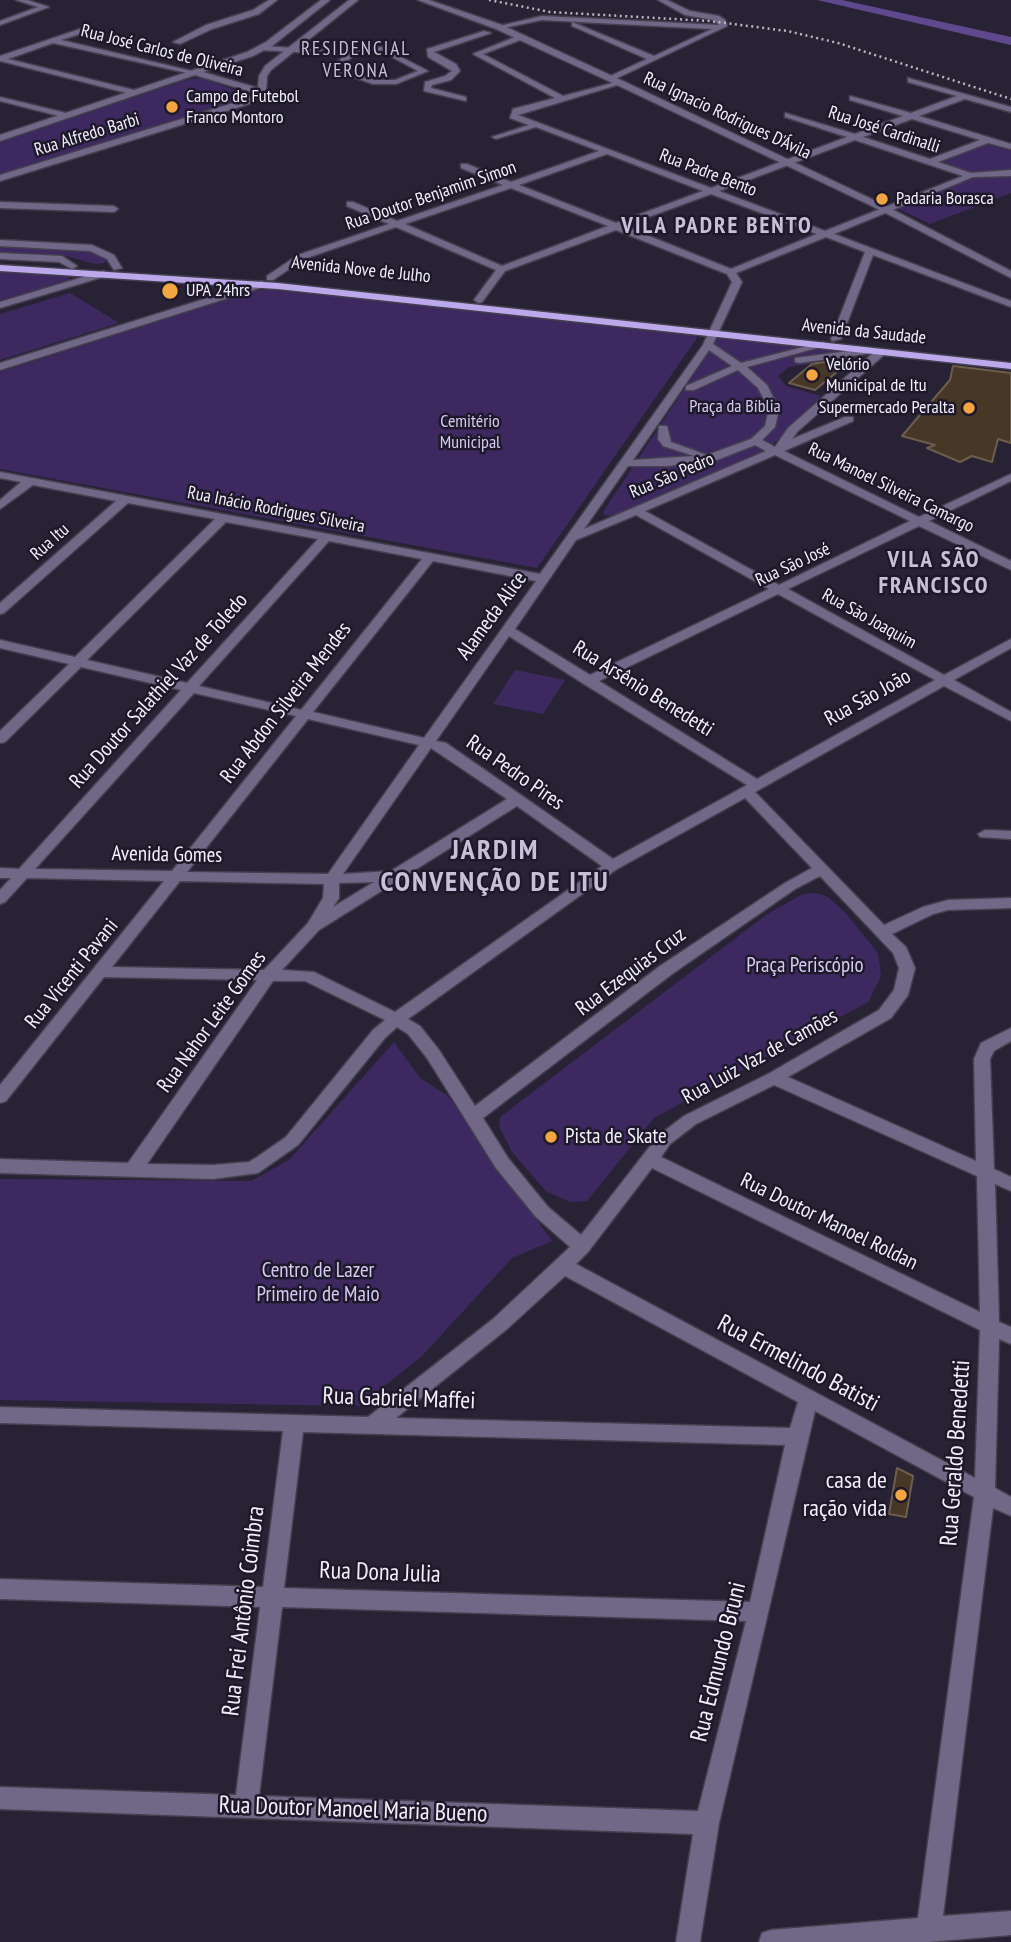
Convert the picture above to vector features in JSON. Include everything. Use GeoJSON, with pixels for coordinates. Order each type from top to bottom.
{"type":"FeatureCollection","features":[{"type":"Feature","properties":{"kind":"main road","name":"Avenida Nove de Julho"},"geometry":{"type":"LineString","coordinates":[[0,262],[117,268],[266,281],[710,339]]}},
{"type":"Feature","properties":{"kind":"main road","name":"Avenida Nove de Julho"},"geometry":{"type":"LineString","coordinates":[[0,268],[239,282],[314,283],[479,300],[710,339]]}},
{"type":"Feature","properties":{"kind":"main road","name":"Avenida da Saudade"},"geometry":{"type":"LineString","coordinates":[[710,339],[836,339],[877,349],[1011,366]]}},
{"type":"Feature","properties":{"kind":"main road","name":"Avenida da Saudade"},"geometry":{"type":"LineString","coordinates":[[710,339],[1011,359]]}},
{"type":"Feature","properties":{"kind":"street"},"geometry":{"type":"LineString","coordinates":[[0,23],[46,7],[19,0]]}},
{"type":"Feature","properties":{"kind":"street"},"geometry":{"type":"LineString","coordinates":[[177,42],[209,27],[257,12],[274,0]]}},
{"type":"Feature","properties":{"kind":"street"},"geometry":{"type":"LineString","coordinates":[[0,138],[197,73],[263,48],[327,0]]}},
{"type":"Feature","properties":{"kind":"street"},"geometry":{"type":"LineString","coordinates":[[262,92],[265,71],[354,0]]}},
{"type":"Feature","properties":{"kind":"street","name":"Rua Ignacio Rodrigues D'Ávila"},"geometry":{"type":"LineString","coordinates":[[422,0],[499,27],[791,163],[887,209],[1011,275]]}},
{"type":"Feature","properties":{"kind":"street"},"geometry":{"type":"LineString","coordinates":[[661,0],[686,12],[719,20],[723,23],[721,27]]}},
{"type":"Feature","properties":{"kind":"street"},"geometry":{"type":"LineString","coordinates":[[516,14],[567,20],[721,27]]}},
{"type":"Feature","properties":{"kind":"street"},"geometry":{"type":"LineString","coordinates":[[499,27],[542,18]]}},
{"type":"Feature","properties":{"kind":"street"},"geometry":{"type":"LineString","coordinates":[[567,20],[654,59]]}},
{"type":"Feature","properties":{"kind":"street"},"geometry":{"type":"LineString","coordinates":[[520,37],[477,54],[561,98],[615,81],[721,27]]}},
{"type":"Feature","properties":{"kind":"street"},"geometry":{"type":"LineString","coordinates":[[0,59],[83,30]]}},
{"type":"Feature","properties":{"kind":"street"},"geometry":{"type":"LineString","coordinates":[[411,77],[428,84],[453,76],[455,68],[431,55],[430,51],[487,33]]}},
{"type":"Feature","properties":{"kind":"street","name":"Rua José Carlos de Oliveira"},"geometry":{"type":"LineString","coordinates":[[54,41],[197,73],[262,92]]}},
{"type":"Feature","properties":{"kind":"street"},"geometry":{"type":"LineString","coordinates":[[263,48],[352,53],[388,51],[423,68],[422,74]]}},
{"type":"Feature","properties":{"kind":"street"},"geometry":{"type":"LineString","coordinates":[[290,50],[342,61]]}},
{"type":"Feature","properties":{"kind":"street"},"geometry":{"type":"LineString","coordinates":[[352,53],[335,68],[373,82],[390,83],[422,74],[441,80]]}},
{"type":"Feature","properties":{"kind":"street"},"geometry":{"type":"LineString","coordinates":[[0,59],[135,93]]}},
{"type":"Feature","properties":{"kind":"street"},"geometry":{"type":"LineString","coordinates":[[911,80],[1011,110]]}},
{"type":"Feature","properties":{"kind":"street"},"geometry":{"type":"LineString","coordinates":[[428,84],[427,89],[463,99]]}},
{"type":"Feature","properties":{"kind":"street","name":"Rua Alfredo Barbi"},"geometry":{"type":"LineString","coordinates":[[0,178],[246,102],[262,92]]}},
{"type":"Feature","properties":{"kind":"street"},"geometry":{"type":"LineString","coordinates":[[479,300],[502,269],[965,96]]}},
{"type":"Feature","properties":{"kind":"street","name":"Rua Padre Bento"},"geometry":{"type":"LineString","coordinates":[[561,98],[516,111],[513,116],[533,126],[1010,303]]}},
{"type":"Feature","properties":{"kind":"street"},"geometry":{"type":"LineString","coordinates":[[853,98],[1011,147]]}},
{"type":"Feature","properties":{"kind":"street"},"geometry":{"type":"LineString","coordinates":[[0,99],[67,116]]}},
{"type":"Feature","properties":{"kind":"street","name":"Rua José Cardinalli"},"geometry":{"type":"LineString","coordinates":[[788,115],[970,176]]}},
{"type":"Feature","properties":{"kind":"street"},"geometry":{"type":"LineString","coordinates":[[496,137],[533,126]]}},
{"type":"Feature","properties":{"kind":"street"},"geometry":{"type":"LineString","coordinates":[[929,162],[987,140]]}},
{"type":"Feature","properties":{"kind":"street","name":"Rua Doutor Benjamim Simon"},"geometry":{"type":"LineString","coordinates":[[266,281],[301,257],[606,152]]}},
{"type":"Feature","properties":{"kind":"street"},"geometry":{"type":"LineString","coordinates":[[464,166],[731,272],[737,282],[710,339],[702,370],[663,428],[640,443]]}},
{"type":"Feature","properties":{"kind":"street"},"geometry":{"type":"LineString","coordinates":[[731,272],[970,176],[1011,173]]}},
{"type":"Feature","properties":{"kind":"street"},"geometry":{"type":"LineString","coordinates":[[350,204],[502,269]]}},
{"type":"Feature","properties":{"kind":"street"},"geometry":{"type":"LineString","coordinates":[[0,205],[114,209]]}},
{"type":"Feature","properties":{"kind":"street"},"geometry":{"type":"LineString","coordinates":[[0,243],[92,248],[111,257],[117,268]]}},
{"type":"Feature","properties":{"kind":"street"},"geometry":{"type":"LineString","coordinates":[[836,339],[870,252]]}},
{"type":"Feature","properties":{"kind":"street"},"geometry":{"type":"LineString","coordinates":[[0,256],[62,259],[72,266]]}},
{"type":"Feature","properties":{"kind":"street"},"geometry":{"type":"LineString","coordinates":[[0,306],[103,274]]}},
{"type":"Feature","properties":{"kind":"street"},"geometry":{"type":"LineString","coordinates":[[0,367],[266,281]]}},
{"type":"Feature","properties":{"kind":"street"},"geometry":{"type":"LineString","coordinates":[[627,463],[717,457],[755,441],[769,427],[774,409],[768,394],[749,373],[710,339]]}},
{"type":"Feature","properties":{"kind":"street","name":"Alameda Alice"},"geometry":{"type":"LineString","coordinates":[[314,926],[331,898],[332,879],[426,741],[627,463],[710,339]]}},
{"type":"Feature","properties":{"kind":"street"},"geometry":{"type":"LineString","coordinates":[[690,388],[714,375],[749,373],[803,355],[822,345]]}},
{"type":"Feature","properties":{"kind":"street"},"geometry":{"type":"LineString","coordinates":[[803,355],[877,349]]}},
{"type":"Feature","properties":{"kind":"street","name":"Rua São Pedro"},"geometry":{"type":"LineString","coordinates":[[780,448],[792,430],[877,349]]}},
{"type":"Feature","properties":{"kind":"street"},"geometry":{"type":"LineString","coordinates":[[714,375],[749,373]]}},
{"type":"Feature","properties":{"kind":"street","name":"Rua São Pedro"},"geometry":{"type":"LineString","coordinates":[[574,538],[849,419]]}},
{"type":"Feature","properties":{"kind":"street"},"geometry":{"type":"LineString","coordinates":[[663,428],[663,439],[673,448],[717,457]]}},
{"type":"Feature","properties":{"kind":"street","name":"Rua Manoel Silveira Camargo"},"geometry":{"type":"LineString","coordinates":[[755,441],[780,448],[922,523],[1011,566]]}},
{"type":"Feature","properties":{"kind":"street","name":"Rua Inácio Rodrigues Silveira"},"geometry":{"type":"LineString","coordinates":[[0,475],[545,579]]}},
{"type":"Feature","properties":{"kind":"street","name":"Rua São José"},"geometry":{"type":"LineString","coordinates":[[589,681],[922,523],[1011,477]]}},
{"type":"Feature","properties":{"kind":"street"},"geometry":{"type":"LineString","coordinates":[[0,506],[29,482]]}},
{"type":"Feature","properties":{"kind":"street","name":"Rua Itu"},"geometry":{"type":"LineString","coordinates":[[0,610],[124,500]]}},
{"type":"Feature","properties":{"kind":"street","name":"Rua São Joaquim"},"geometry":{"type":"LineString","coordinates":[[636,511],[1011,717]]}},
{"type":"Feature","properties":{"kind":"street"},"geometry":{"type":"LineString","coordinates":[[0,739],[223,518]]}},
{"type":"Feature","properties":{"kind":"street","name":"Rua Doutor Salathiel Vaz de Toledo"},"geometry":{"type":"LineString","coordinates":[[0,899],[326,538]]}},
{"type":"Feature","properties":{"kind":"street","name":"Rua Abdon Silveira Mendes"},"geometry":{"type":"LineString","coordinates":[[176,876],[430,557]]}},
{"type":"Feature","properties":{"kind":"street","name":"Rua Arsênio Benedetti"},"geometry":{"type":"LineString","coordinates":[[508,629],[750,787],[820,870],[900,951]]}},
{"type":"Feature","properties":{"kind":"street","name":"Rua São João"},"geometry":{"type":"LineString","coordinates":[[0,1166],[231,1171],[252,1168],[274,1156],[292,1141],[379,1034],[396,1019],[612,866],[1011,643]]}},
{"type":"Feature","properties":{"kind":"street","name":"Rua Pedro Pires"},"geometry":{"type":"LineString","coordinates":[[0,644],[441,746],[612,866]]}},
{"type":"Feature","properties":{"kind":"street","name":"Rua Nahor Leite Gomes"},"geometry":{"type":"LineString","coordinates":[[133,1170],[270,973],[314,926],[516,800]]}},
{"type":"Feature","properties":{"kind":"street"},"geometry":{"type":"LineString","coordinates":[[985,834],[1011,835]]}},
{"type":"Feature","properties":{"kind":"street","name":"Rua Ezequias Cruz"},"geometry":{"type":"LineString","coordinates":[[474,1116],[666,970],[790,886],[820,870]]}},
{"type":"Feature","properties":{"kind":"street","name":"Avenida Gomes"},"geometry":{"type":"LineString","coordinates":[[0,873],[388,880]]}},
{"type":"Feature","properties":{"kind":"street","name":"Rua Vicenti Pavani"},"geometry":{"type":"LineString","coordinates":[[0,1097],[176,876]]}},
{"type":"Feature","properties":{"kind":"street"},"geometry":{"type":"LineString","coordinates":[[883,932],[928,910],[948,905],[1011,903]]}},
{"type":"Feature","properties":{"kind":"street"},"geometry":{"type":"LineString","coordinates":[[293,949],[316,978]]}},
{"type":"Feature","properties":{"kind":"street","name":"Rua Luiz Vaz de Camões"},"geometry":{"type":"LineString","coordinates":[[372,1424],[500,1324],[563,1266],[582,1247],[664,1140],[690,1120],[774,1078],[886,1014],[902,991],[907,968],[900,951]]}},
{"type":"Feature","properties":{"kind":"street"},"geometry":{"type":"LineString","coordinates":[[101,972],[270,973],[316,978],[396,1019],[414,1030],[433,1054],[502,1163],[542,1212],[582,1247]]}},
{"type":"Feature","properties":{"kind":"street","name":"Rua Geraldo Benedetti"},"geometry":{"type":"LineString","coordinates":[[929,1930],[985,1492],[990,1325],[982,1059],[987,1047],[1011,1034]]}},
{"type":"Feature","properties":{"kind":"street"},"geometry":{"type":"LineString","coordinates":[[774,1078],[1011,1184]]}},
{"type":"Feature","properties":{"kind":"street","name":"Rua Doutor Manoel Roldan"},"geometry":{"type":"LineString","coordinates":[[649,1159],[1011,1336]]}},
{"type":"Feature","properties":{"kind":"street","name":"Rua Ermelindo Batisti"},"geometry":{"type":"LineString","coordinates":[[563,1266],[1011,1507]]}},
{"type":"Feature","properties":{"kind":"street","name":"Rua Edmundo Bruni"},"geometry":{"type":"LineString","coordinates":[[688,1942],[707,1823],[759,1612],[797,1437],[809,1397]]}},
{"type":"Feature","properties":{"kind":"street","name":"Rua Gabriel Maffei"},"geometry":{"type":"LineString","coordinates":[[0,1415],[797,1437]]}},
{"type":"Feature","properties":{"kind":"street","name":"Rua Frei Antônio Coimbra"},"geometry":{"type":"LineString","coordinates":[[246,1807],[294,1422]]}},
{"type":"Feature","properties":{"kind":"street","name":"Rua Dona Julia"},"geometry":{"type":"LineString","coordinates":[[0,1589],[759,1612]]}},
{"type":"Feature","properties":{"kind":"street","name":"Rua Doutor Manoel Maria Bueno"},"geometry":{"type":"LineString","coordinates":[[0,1798],[707,1823]]}},
{"type":"Feature","properties":{"kind":"street"},"geometry":{"type":"LineString","coordinates":[[771,1942],[1011,1923]]}},
{"type":"Feature","properties":{"kind":"green space"},"geometry":{"type":"Polygon","coordinates":[[[202,78],[251,96],[0,176],[0,142],[189,79],[202,78]]]}},
{"type":"Feature","properties":{"kind":"green space"},"geometry":{"type":"Polygon","coordinates":[[[984,144],[1011,150],[1011,193],[930,224],[899,209],[976,176],[941,161],[984,144]]]}},
{"type":"Feature","properties":{"kind":"green space"},"geometry":{"type":"Polygon","coordinates":[[[0,244],[85,249],[109,257],[104,263],[95,264],[66,256],[0,254],[0,244]]]}},
{"type":"Feature","properties":{"kind":"green space"},"geometry":{"type":"Polygon","coordinates":[[[0,271],[60,274],[70,278],[66,282],[0,302],[0,271]]]}},
{"type":"Feature","properties":{"kind":"green space","name":"Cemitério Municipal"},"geometry":{"type":"Polygon","coordinates":[[[272,289],[697,338],[537,568],[0,469],[0,372],[254,291],[272,289]]]}},
{"type":"Feature","properties":{"kind":"green space"},"geometry":{"type":"Polygon","coordinates":[[[70,293],[119,323],[0,360],[0,314],[70,293]]]}},
{"type":"Feature","properties":{"kind":"green space","name":"Praça da Bíblia"},"geometry":{"type":"Polygon","coordinates":[[[718,338],[850,351],[858,357],[789,367],[778,376],[786,386],[821,396],[778,440],[760,452],[613,516],[604,515],[603,512],[718,338]]]}},
{"type":"Feature","properties":{"kind":"green space"},"geometry":{"type":"Polygon","coordinates":[[[515,670],[565,680],[543,714],[493,704],[515,670]]]}},
{"type":"Feature","properties":{"kind":"green space","name":"Praça Periscópio"},"geometry":{"type":"Polygon","coordinates":[[[817,893],[828,897],[844,911],[878,953],[881,976],[868,1002],[654,1118],[587,1201],[570,1202],[546,1191],[512,1152],[499,1126],[500,1117],[766,915],[803,894],[817,893]]]}},
{"type":"Feature","properties":{"kind":"green space","name":"Centro de Lazer Primeiro de Maio"},"geometry":{"type":"Polygon","coordinates":[[[394,1042],[420,1078],[448,1096],[552,1241],[512,1258],[422,1356],[359,1406],[0,1400],[0,1179],[251,1181],[289,1160],[394,1042]]]}},
{"type":"Feature","properties":{"kind":"building","name":"Velório Municipal de Itu"},"geometry":{"type":"Polygon","coordinates":[[[824,362],[843,367],[815,390],[789,383],[812,364],[824,362]]]}},
{"type":"Feature","properties":{"kind":"building","name":"Supermercado Peralta"},"geometry":{"type":"Polygon","coordinates":[[[953,366],[1011,373],[1011,443],[998,439],[992,462],[972,456],[960,462],[927,448],[935,445],[902,436],[950,380],[953,366]]]}},
{"type":"Feature","properties":{"kind":"building","name":"casa de ração vida"},"geometry":{"type":"Polygon","coordinates":[[[897,1468],[913,1476],[906,1517],[889,1514],[897,1468]]]}},
{"type":"Feature","properties":{"kind":"waterway"},"geometry":{"type":"LineString","coordinates":[[824,0],[1011,41]]}},
{"type":"Feature","properties":{"kind":"railway"},"geometry":{"type":"LineString","coordinates":[[489,0],[550,12],[710,21],[787,31],[838,43],[1011,99]]}},
{"type":"Feature","properties":{"kind":"place","name":"Campo de Futebol Franco Montoro"},"geometry":{"type":"Point","coordinates":[172,107]}},
{"type":"Feature","properties":{"kind":"place","name":"Padaria Borasca"},"geometry":{"type":"Point","coordinates":[882,199]}},
{"type":"Feature","properties":{"kind":"place","name":"UPA 24hrs"},"geometry":{"type":"Point","coordinates":[170,291]}},
{"type":"Feature","properties":{"kind":"place","name":"Velório Municipal de Itu"},"geometry":{"type":"Point","coordinates":[812,375]}},
{"type":"Feature","properties":{"kind":"place","name":"Supermercado Peralta"},"geometry":{"type":"Point","coordinates":[969,408]}},
{"type":"Feature","properties":{"kind":"place","name":"Pista de Skate"},"geometry":{"type":"Point","coordinates":[551,1137]}},
{"type":"Feature","properties":{"kind":"place","name":"casa de ração vida"},"geometry":{"type":"Point","coordinates":[901,1495]}},
{"type":"Feature","properties":{"kind":"district","name":"RESIDENCIAL VERONA"},"geometry":{"type":"Point","coordinates":[356,61]}},
{"type":"Feature","properties":{"kind":"district","name":"VILA PADRE BENTO"},"geometry":{"type":"Point","coordinates":[717,226]}},
{"type":"Feature","properties":{"kind":"district","name":"VILA SÃO FRANCISCO"},"geometry":{"type":"Point","coordinates":[934,573]}},
{"type":"Feature","properties":{"kind":"district","name":"JARDIM CONVENÇÃO DE ITU"},"geometry":{"type":"Point","coordinates":[495,867]}}]}
